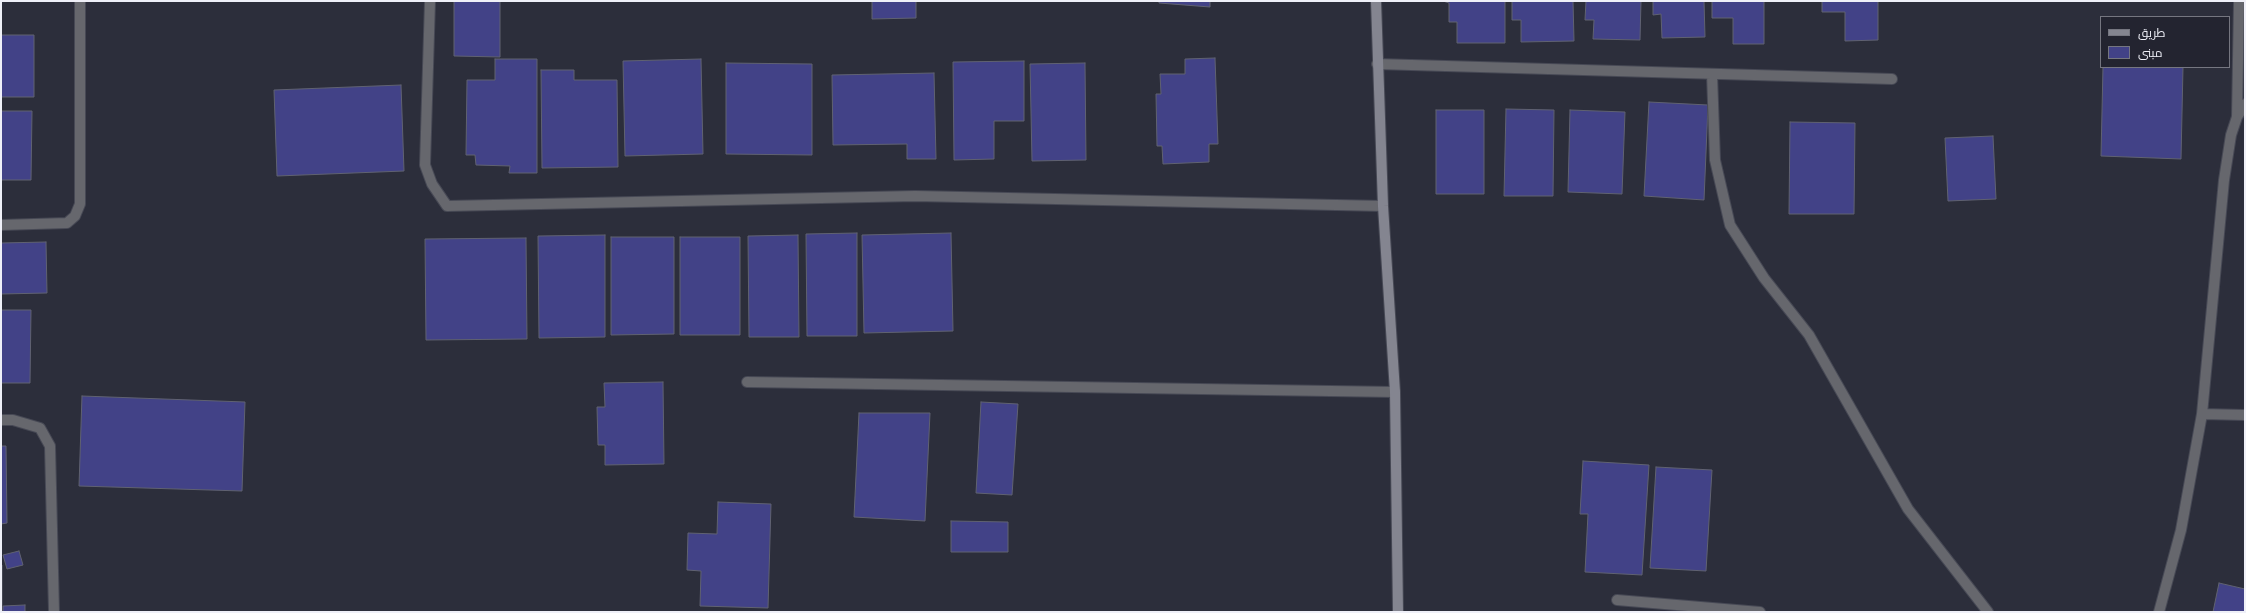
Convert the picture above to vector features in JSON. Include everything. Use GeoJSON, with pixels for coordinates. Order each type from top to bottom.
{"type":"FeatureCollection","features":[{"type":"Feature","properties":{"kind":"street"},"geometry":{"type":"LineString","coordinates":[[1,225],[67,223],[75,216],[80,204],[80,1]]}},
{"type":"Feature","properties":{"kind":"street"},"geometry":{"type":"LineString","coordinates":[[430,1],[425,165],[432,184],[447,206],[915,196],[1383,206]]}},
{"type":"Feature","properties":{"kind":"street"},"geometry":{"type":"LineString","coordinates":[[1376,1],[1383,206],[1395,392],[1398,612]]}},
{"type":"Feature","properties":{"kind":"street"},"geometry":{"type":"LineString","coordinates":[[2159,612],[2181,530],[2202,414],[2224,180],[2236,117],[2239,1]]}},
{"type":"Feature","properties":{"kind":"street"},"geometry":{"type":"LineString","coordinates":[[1377,64],[1892,79]]}},
{"type":"Feature","properties":{"kind":"street"},"geometry":{"type":"LineString","coordinates":[[1712,74],[1714,160],[1730,225],[1764,278],[1810,335],[1908,509],[1988,612]]}},
{"type":"Feature","properties":{"kind":"street"},"geometry":{"type":"LineString","coordinates":[[2236,117],[2245,104]]}},
{"type":"Feature","properties":{"kind":"street"},"geometry":{"type":"LineString","coordinates":[[748,382],[1395,392]]}},
{"type":"Feature","properties":{"kind":"street"},"geometry":{"type":"LineString","coordinates":[[2202,414],[2245,415]]}},
{"type":"Feature","properties":{"kind":"street"},"geometry":{"type":"LineString","coordinates":[[1,420],[13,420],[40,428],[50,446],[54,612]]}},
{"type":"Feature","properties":{"kind":"street"},"geometry":{"type":"LineString","coordinates":[[1617,600],[1760,612]]}},
{"type":"Feature","properties":{"kind":"building"},"geometry":{"type":"Polygon","coordinates":[[[454,1],[500,1],[500,57],[454,56],[454,1]]]}},
{"type":"Feature","properties":{"kind":"building"},"geometry":{"type":"Polygon","coordinates":[[[872,1],[916,1],[916,18],[872,19],[872,1]]]}},
{"type":"Feature","properties":{"kind":"building"},"geometry":{"type":"Polygon","coordinates":[[[1159,1],[1210,1],[1210,7],[1159,3],[1159,1]]]}},
{"type":"Feature","properties":{"kind":"building"},"geometry":{"type":"Polygon","coordinates":[[[1443,1],[1505,1],[1505,43],[1457,43],[1457,22],[1449,22],[1449,3],[1443,1]]]}},
{"type":"Feature","properties":{"kind":"building"},"geometry":{"type":"Polygon","coordinates":[[[1512,1],[1573,1],[1574,41],[1521,42],[1521,20],[1512,20],[1512,1]]]}},
{"type":"Feature","properties":{"kind":"building"},"geometry":{"type":"Polygon","coordinates":[[[1586,1],[1641,1],[1640,40],[1593,39],[1594,20],[1585,20],[1586,1]]]}},
{"type":"Feature","properties":{"kind":"building"},"geometry":{"type":"Polygon","coordinates":[[[1653,1],[1704,1],[1705,37],[1662,38],[1661,14],[1653,15],[1653,1]]]}},
{"type":"Feature","properties":{"kind":"building"},"geometry":{"type":"Polygon","coordinates":[[[1712,1],[1764,1],[1764,44],[1733,44],[1733,18],[1712,18],[1712,1]]]}},
{"type":"Feature","properties":{"kind":"building"},"geometry":{"type":"Polygon","coordinates":[[[1822,1],[1878,1],[1878,40],[1845,41],[1845,12],[1822,12],[1822,1]]]}},
{"type":"Feature","properties":{"kind":"building"},"geometry":{"type":"Polygon","coordinates":[[[1,35],[34,35],[34,97],[1,97],[1,35]]]}},
{"type":"Feature","properties":{"kind":"building"},"geometry":{"type":"Polygon","coordinates":[[[1215,58],[1218,144],[1209,144],[1209,162],[1163,164],[1162,146],[1157,146],[1156,94],[1161,94],[1160,74],[1185,74],[1185,59],[1215,58]]]}},
{"type":"Feature","properties":{"kind":"building"},"geometry":{"type":"Polygon","coordinates":[[[495,59],[537,59],[537,173],[509,173],[510,166],[476,165],[475,155],[466,155],[467,80],[495,80],[495,59]]]}},
{"type":"Feature","properties":{"kind":"building"},"geometry":{"type":"Polygon","coordinates":[[[701,59],[703,154],[625,156],[623,61],[701,59]]]}},
{"type":"Feature","properties":{"kind":"building"},"geometry":{"type":"Polygon","coordinates":[[[1024,61],[1024,121],[994,121],[994,159],[954,160],[953,62],[1024,61]]]}},
{"type":"Feature","properties":{"kind":"building"},"geometry":{"type":"Polygon","coordinates":[[[726,63],[812,64],[812,155],[726,154],[726,63]]]}},
{"type":"Feature","properties":{"kind":"building"},"geometry":{"type":"Polygon","coordinates":[[[1085,63],[1086,160],[1032,161],[1030,64],[1085,63]]]}},
{"type":"Feature","properties":{"kind":"building"},"geometry":{"type":"Polygon","coordinates":[[[2103,68],[2183,68],[2181,159],[2101,156],[2103,68]]]}},
{"type":"Feature","properties":{"kind":"building"},"geometry":{"type":"Polygon","coordinates":[[[541,70],[574,70],[574,80],[617,80],[618,167],[542,168],[541,70]]]}},
{"type":"Feature","properties":{"kind":"building"},"geometry":{"type":"Polygon","coordinates":[[[934,73],[936,159],[907,159],[907,144],[833,145],[832,75],[934,73]]]}},
{"type":"Feature","properties":{"kind":"building"},"geometry":{"type":"Polygon","coordinates":[[[401,85],[404,171],[277,176],[274,90],[401,85]]]}},
{"type":"Feature","properties":{"kind":"building"},"geometry":{"type":"Polygon","coordinates":[[[1649,102],[1708,105],[1704,200],[1644,196],[1649,102]]]}},
{"type":"Feature","properties":{"kind":"building"},"geometry":{"type":"Polygon","coordinates":[[[1506,109],[1554,110],[1553,196],[1504,196],[1506,109]]]}},
{"type":"Feature","properties":{"kind":"building"},"geometry":{"type":"Polygon","coordinates":[[[1436,110],[1484,110],[1484,194],[1436,194],[1436,110]]]}},
{"type":"Feature","properties":{"kind":"building"},"geometry":{"type":"Polygon","coordinates":[[[1570,110],[1625,112],[1622,194],[1568,192],[1570,110]]]}},
{"type":"Feature","properties":{"kind":"building"},"geometry":{"type":"Polygon","coordinates":[[[1,111],[32,111],[31,180],[1,180],[1,111]]]}},
{"type":"Feature","properties":{"kind":"building"},"geometry":{"type":"Polygon","coordinates":[[[1790,122],[1855,123],[1854,214],[1789,214],[1790,122]]]}},
{"type":"Feature","properties":{"kind":"building"},"geometry":{"type":"Polygon","coordinates":[[[1993,136],[1996,199],[1948,201],[1945,138],[1993,136]]]}},
{"type":"Feature","properties":{"kind":"building"},"geometry":{"type":"Polygon","coordinates":[[[857,233],[857,336],[807,336],[806,234],[857,233]]]}},
{"type":"Feature","properties":{"kind":"building"},"geometry":{"type":"Polygon","coordinates":[[[951,233],[953,331],[864,333],[862,235],[951,233]]]}},
{"type":"Feature","properties":{"kind":"building"},"geometry":{"type":"Polygon","coordinates":[[[605,235],[605,337],[539,338],[538,236],[605,235]]]}},
{"type":"Feature","properties":{"kind":"building"},"geometry":{"type":"Polygon","coordinates":[[[798,235],[799,337],[749,337],[748,236],[798,235]]]}},
{"type":"Feature","properties":{"kind":"building"},"geometry":{"type":"Polygon","coordinates":[[[611,237],[674,237],[674,334],[611,335],[611,237]]]}},
{"type":"Feature","properties":{"kind":"building"},"geometry":{"type":"Polygon","coordinates":[[[680,237],[740,237],[740,335],[680,335],[680,237]]]}},
{"type":"Feature","properties":{"kind":"building"},"geometry":{"type":"Polygon","coordinates":[[[526,238],[527,339],[426,340],[425,239],[526,238]]]}},
{"type":"Feature","properties":{"kind":"building"},"geometry":{"type":"Polygon","coordinates":[[[46,242],[47,293],[1,294],[1,243],[46,242]]]}},
{"type":"Feature","properties":{"kind":"building"},"geometry":{"type":"Polygon","coordinates":[[[1,310],[31,310],[30,383],[1,383],[1,310]]]}},
{"type":"Feature","properties":{"kind":"building"},"geometry":{"type":"Polygon","coordinates":[[[663,382],[664,464],[605,465],[605,445],[598,445],[597,407],[605,407],[604,383],[663,382]]]}},
{"type":"Feature","properties":{"kind":"building"},"geometry":{"type":"Polygon","coordinates":[[[82,396],[245,402],[242,491],[79,486],[82,396]]]}},
{"type":"Feature","properties":{"kind":"building"},"geometry":{"type":"Polygon","coordinates":[[[981,402],[1018,404],[1012,495],[976,493],[981,402]]]}},
{"type":"Feature","properties":{"kind":"building"},"geometry":{"type":"Polygon","coordinates":[[[859,413],[930,413],[925,521],[854,517],[859,413]]]}},
{"type":"Feature","properties":{"kind":"building"},"geometry":{"type":"Polygon","coordinates":[[[1,446],[6,446],[7,523],[1,524],[1,446]]]}},
{"type":"Feature","properties":{"kind":"building"},"geometry":{"type":"Polygon","coordinates":[[[1583,461],[1649,465],[1642,575],[1585,572],[1588,514],[1580,514],[1583,461]]]}},
{"type":"Feature","properties":{"kind":"building"},"geometry":{"type":"Polygon","coordinates":[[[1656,467],[1712,470],[1706,571],[1650,568],[1656,467]]]}},
{"type":"Feature","properties":{"kind":"building"},"geometry":{"type":"Polygon","coordinates":[[[718,502],[771,504],[768,608],[700,606],[701,571],[687,570],[688,533],[717,534],[718,502]]]}},
{"type":"Feature","properties":{"kind":"building"},"geometry":{"type":"Polygon","coordinates":[[[951,521],[1008,522],[1008,552],[951,552],[951,521]]]}},
{"type":"Feature","properties":{"kind":"building"},"geometry":{"type":"Polygon","coordinates":[[[19,551],[23,565],[7,569],[3,555],[19,551]]]}},
{"type":"Feature","properties":{"kind":"building"},"geometry":{"type":"Polygon","coordinates":[[[2,565],[2,612],[1,612],[2,565]]]}},
{"type":"Feature","properties":{"kind":"building"},"geometry":{"type":"Polygon","coordinates":[[[2219,583],[2245,589],[2245,612],[2213,612],[2219,583]]]}},
{"type":"Feature","properties":{"kind":"building"},"geometry":{"type":"Polygon","coordinates":[[[25,605],[25,612],[3,612],[3,606],[25,605]]]}}]}
